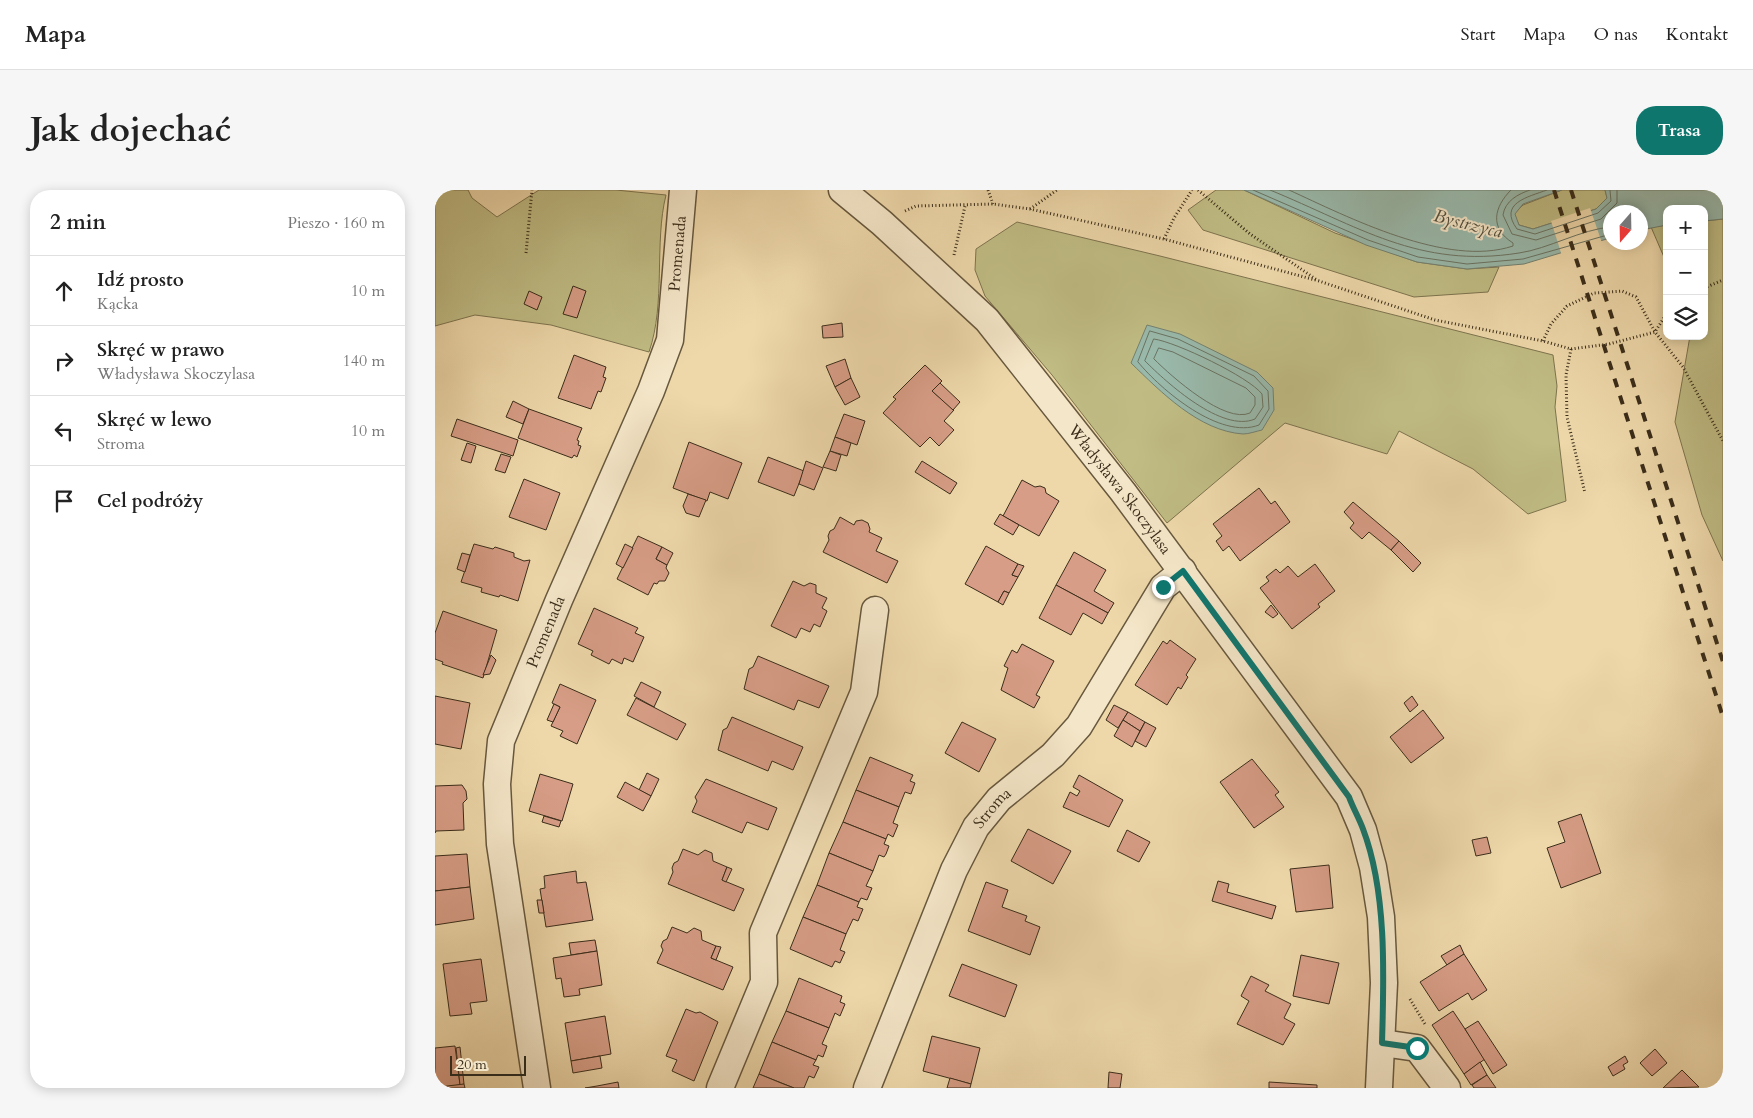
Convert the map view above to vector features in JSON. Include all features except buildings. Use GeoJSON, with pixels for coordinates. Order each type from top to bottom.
{"type":"FeatureCollection","features":[{"type":"Feature","properties":{"kind":"street","name":"Promenada"},"geometry":{"type":"LineString","coordinates":[[537,1088],[500,844],[497,784],[501,741],[559,600],[651,391],[670,340],[683,190]]}},
{"type":"Feature","properties":{"kind":"street","name":"Władysława Skoczylasa"},"geometry":{"type":"LineString","coordinates":[[842,190],[882,223],[987,320],[1064,416],[1183,571],[1349,797],[1363,830],[1373,867],[1381,917],[1384,983],[1379,1088]]}},
{"type":"Feature","properties":{"kind":"street","name":"Stroma"},"geometry":{"type":"LineString","coordinates":[[867,1088],[954,870],[977,828],[999,799],[1053,755],[1079,726],[1163,587],[1183,571]]}},
{"type":"Feature","properties":{"kind":"street"},"geometry":{"type":"LineString","coordinates":[[720,1088],[763,982],[763,933],[864,692],[875,610]]}},
{"type":"Feature","properties":{"kind":"street"},"geometry":{"type":"LineString","coordinates":[[1382,1043],[1417,1048],[1447,1088]]}},
{"type":"Feature","properties":{"kind":"path"},"geometry":{"type":"LineString","coordinates":[[526,253],[532,190]]}},
{"type":"Feature","properties":{"kind":"path"},"geometry":{"type":"LineString","coordinates":[[988,190],[993,204]]}},
{"type":"Feature","properties":{"kind":"path"},"geometry":{"type":"LineString","coordinates":[[1030,210],[1057,190]]}},
{"type":"Feature","properties":{"kind":"path"},"geometry":{"type":"LineString","coordinates":[[1164,239],[1174,218],[1192,190]]}},
{"type":"Feature","properties":{"kind":"path"},"geometry":{"type":"LineString","coordinates":[[1198,190],[1249,234],[1319,281]]}},
{"type":"Feature","properties":{"kind":"path"},"geometry":{"type":"LineString","coordinates":[[882,223],[916,206],[993,204],[1030,210],[1164,239],[1319,281],[1435,320],[1571,348],[1609,344],[1655,332],[1663,319]]}},
{"type":"Feature","properties":{"kind":"path"},"geometry":{"type":"LineString","coordinates":[[946,282],[956,250],[965,206]]}},
{"type":"Feature","properties":{"kind":"path"},"geometry":{"type":"LineString","coordinates":[[1708,286],[1723,280]]}},
{"type":"Feature","properties":{"kind":"path"},"geometry":{"type":"LineString","coordinates":[[1543,341],[1551,324],[1567,306],[1594,293],[1622,291],[1636,297],[1655,332],[1683,367],[1723,441]]}},
{"type":"Feature","properties":{"kind":"path"},"geometry":{"type":"LineString","coordinates":[[1571,348],[1565,375],[1567,417],[1585,493]]}},
{"type":"Feature","properties":{"kind":"shaded area"},"geometry":{"type":"Polygon","coordinates":[[[435,190],[468,190],[472,198],[497,217],[539,190],[616,190],[666,195],[661,233],[657,314],[649,352],[551,325],[475,315],[435,326],[435,190]]]}},
{"type":"Feature","properties":{"kind":"shaded area"},"geometry":{"type":"Polygon","coordinates":[[[1216,190],[1244,190],[1335,233],[1417,262],[1467,269],[1499,267],[1488,292],[1414,297],[1203,230],[1188,210],[1216,190]]]}},
{"type":"Feature","properties":{"kind":"shaded area"},"geometry":{"type":"Polygon","coordinates":[[[1562,190],[1605,190],[1607,198],[1596,209],[1533,229],[1519,225],[1514,214],[1523,205],[1562,190]]]}},
{"type":"Feature","properties":{"kind":"shaded area"},"geometry":{"type":"Polygon","coordinates":[[[1723,219],[1723,561],[1702,515],[1675,422],[1689,340],[1708,340],[1708,221],[1723,219]]]}},
{"type":"Feature","properties":{"kind":"shaded area"},"geometry":{"type":"Polygon","coordinates":[[[1017,222],[1553,355],[1557,386],[1555,407],[1566,501],[1528,514],[1473,469],[1399,431],[1387,454],[1285,423],[1167,523],[1052,375],[985,296],[975,270],[976,249],[1017,222]]]}},
{"type":"Feature","properties":{"kind":"shaded area"},"geometry":{"type":"Polygon","coordinates":[[[1663,226],[1663,255],[1651,227],[1663,226]]]}},
{"type":"Feature","properties":{"kind":"water","name":"Bystrzyca"},"geometry":{"type":"Polygon","coordinates":[[[1244,190],[1562,190],[1523,204],[1515,214],[1519,225],[1533,229],[1596,209],[1607,198],[1605,190],[1723,190],[1723,219],[1708,221],[1708,205],[1663,205],[1663,226],[1648,229],[1648,205],[1603,205],[1603,240],[1524,264],[1467,269],[1417,262],[1366,245],[1244,190]]]}},
{"type":"Feature","properties":{"kind":"water"},"geometry":{"type":"Polygon","coordinates":[[[1147,325],[1180,334],[1257,372],[1273,388],[1274,410],[1262,430],[1243,434],[1211,426],[1182,408],[1155,386],[1131,363],[1147,325]]]}},
{"type":"Feature","properties":{"kind":"pier"},"geometry":{"type":"Polygon","coordinates":[[[1590,208],[1602,243],[1562,256],[1551,221],[1590,208]]]}},
{"type":"Feature","properties":{"kind":"railway"},"geometry":{"type":"LineString","coordinates":[[1554,190],[1723,717]]}},
{"type":"Feature","properties":{"kind":"railway"},"geometry":{"type":"LineString","coordinates":[[1571,190],[1723,662]]}},
{"type":"Feature","properties":{"kind":"route"},"geometry":{"type":"LineString","coordinates":[[1163,587],[1183,571],[1349,797],[1363,830],[1373,867],[1381,917],[1384,983],[1382,1043],[1417,1048]]}}]}
